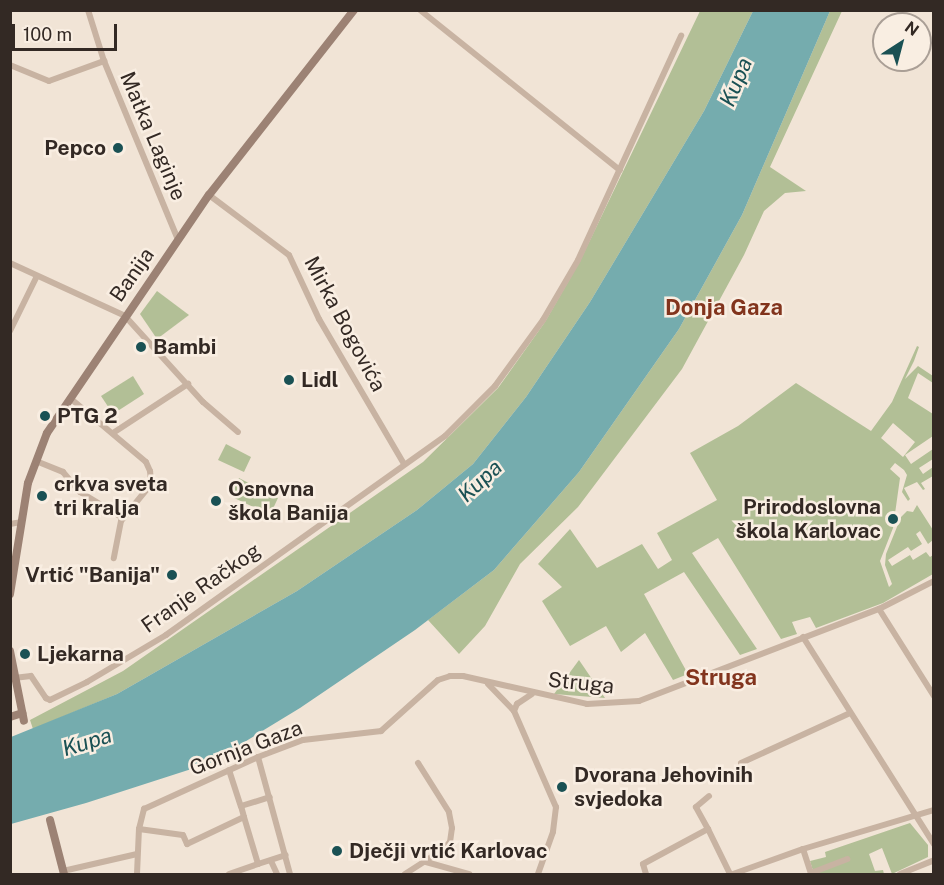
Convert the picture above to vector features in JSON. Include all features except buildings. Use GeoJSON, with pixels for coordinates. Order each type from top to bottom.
{"type":"FeatureCollection","features":[{"type":"Feature","properties":{"kind":"main road","name":"Banija"},"geometry":{"type":"LineString","coordinates":[[10,594],[21,522],[36,461],[46,434],[209,195],[354,10]]}},
{"type":"Feature","properties":{"kind":"main road"},"geometry":{"type":"LineString","coordinates":[[10,651],[23,717],[10,717]]}},
{"type":"Feature","properties":{"kind":"main road"},"geometry":{"type":"LineString","coordinates":[[50,820],[64,873]]}},
{"type":"Feature","properties":{"kind":"street","name":"Matka Laginje"},"geometry":{"type":"LineString","coordinates":[[88,10],[104,61],[178,240]]}},
{"type":"Feature","properties":{"kind":"street"},"geometry":{"type":"LineString","coordinates":[[420,10],[620,171]]}},
{"type":"Feature","properties":{"kind":"street"},"geometry":{"type":"LineString","coordinates":[[404,464],[445,436],[495,386],[543,320],[578,260],[681,36]]}},
{"type":"Feature","properties":{"kind":"street"},"geometry":{"type":"LineString","coordinates":[[11,64],[49,81],[104,61]]}},
{"type":"Feature","properties":{"kind":"street","name":"Mirka Bogovića"},"geometry":{"type":"LineString","coordinates":[[209,195],[290,255],[320,319],[404,464]]}},
{"type":"Feature","properties":{"kind":"street"},"geometry":{"type":"LineString","coordinates":[[10,264],[125,316],[203,402],[238,432]]}},
{"type":"Feature","properties":{"kind":"street"},"geometry":{"type":"LineString","coordinates":[[10,331],[37,276]]}},
{"type":"Feature","properties":{"kind":"street"},"geometry":{"type":"LineString","coordinates":[[113,433],[188,384]]}},
{"type":"Feature","properties":{"kind":"street"},"geometry":{"type":"LineString","coordinates":[[70,398],[146,462],[150,471],[151,481],[147,489],[123,518],[119,527],[114,558]]}},
{"type":"Feature","properties":{"kind":"street"},"geometry":{"type":"LineString","coordinates":[[36,461],[63,472],[80,492],[123,518]]}},
{"type":"Feature","properties":{"kind":"street","name":"Franje Račkog"},"geometry":{"type":"LineString","coordinates":[[14,678],[31,676],[46,698],[50,700],[87,682],[166,635],[404,464]]}},
{"type":"Feature","properties":{"kind":"street"},"geometry":{"type":"LineString","coordinates":[[10,524],[21,522]]}},
{"type":"Feature","properties":{"kind":"street","name":"Struga"},"geometry":{"type":"LineString","coordinates":[[487,683],[532,694],[597,705],[639,701],[879,609],[933,581]]}},
{"type":"Feature","properties":{"kind":"street"},"geometry":{"type":"LineString","coordinates":[[879,609],[933,696]]}},
{"type":"Feature","properties":{"kind":"street"},"geometry":{"type":"LineString","coordinates":[[803,637],[933,844]]}},
{"type":"Feature","properties":{"kind":"street","name":"Gornja Gaza"},"geometry":{"type":"LineString","coordinates":[[139,829],[144,810],[258,757],[303,740],[381,730],[438,680],[450,675],[487,683]]}},
{"type":"Feature","properties":{"kind":"street"},"geometry":{"type":"LineString","coordinates":[[487,683],[514,711],[556,807],[553,832],[538,874]]}},
{"type":"Feature","properties":{"kind":"street"},"geometry":{"type":"LineString","coordinates":[[514,711],[517,704],[532,694]]}},
{"type":"Feature","properties":{"kind":"street"},"geometry":{"type":"LineString","coordinates":[[741,763],[850,713]]}},
{"type":"Feature","properties":{"kind":"street"},"geometry":{"type":"LineString","coordinates":[[258,757],[290,874]]}},
{"type":"Feature","properties":{"kind":"street"},"geometry":{"type":"LineString","coordinates":[[405,874],[426,862],[450,842],[452,828],[449,812],[418,763]]}},
{"type":"Feature","properties":{"kind":"street"},"geometry":{"type":"LineString","coordinates":[[229,770],[258,864]]}},
{"type":"Feature","properties":{"kind":"street"},"geometry":{"type":"LineString","coordinates":[[710,796],[696,807],[731,874],[803,849],[915,818],[933,810]]}},
{"type":"Feature","properties":{"kind":"street"},"geometry":{"type":"LineString","coordinates":[[240,806],[270,797]]}},
{"type":"Feature","properties":{"kind":"street"},"geometry":{"type":"LineString","coordinates":[[137,874],[139,829],[183,836],[187,844],[244,817]]}},
{"type":"Feature","properties":{"kind":"street"},"geometry":{"type":"LineString","coordinates":[[646,874],[643,864],[708,829]]}},
{"type":"Feature","properties":{"kind":"street"},"geometry":{"type":"LineString","coordinates":[[803,849],[811,874],[847,859]]}},
{"type":"Feature","properties":{"kind":"street"},"geometry":{"type":"LineString","coordinates":[[64,873],[137,854]]}},
{"type":"Feature","properties":{"kind":"street"},"geometry":{"type":"LineString","coordinates":[[229,874],[286,855]]}},
{"type":"Feature","properties":{"kind":"street"},"geometry":{"type":"LineString","coordinates":[[900,874],[933,860]]}},
{"type":"Feature","properties":{"kind":"street"},"geometry":{"type":"LineString","coordinates":[[271,861],[277,874]]}},
{"type":"Feature","properties":{"kind":"street"},"geometry":{"type":"LineString","coordinates":[[426,862],[469,874]]}},
{"type":"Feature","properties":{"kind":"green space"},"geometry":{"type":"Polygon","coordinates":[[[700,11],[753,11],[704,111],[590,302],[526,397],[473,464],[417,510],[297,591],[117,694],[33,729],[30,720],[123,671],[423,462],[498,388],[545,322],[580,261],[700,11]]]}},
{"type":"Feature","properties":{"kind":"green space"},"geometry":{"type":"Polygon","coordinates":[[[830,11],[842,11],[770,167],[806,191],[785,193],[764,211],[744,255],[682,369],[578,507],[520,564],[485,626],[459,654],[428,620],[494,570],[579,472],[679,329],[742,215],[830,11]]]}},
{"type":"Feature","properties":{"kind":"green space"},"geometry":{"type":"Polygon","coordinates":[[[157,291],[189,315],[157,339],[140,314],[157,291]]]}},
{"type":"Feature","properties":{"kind":"green space"},"geometry":{"type":"Polygon","coordinates":[[[917,346],[919,347],[914,361],[905,379],[918,366],[933,376],[933,383],[918,373],[908,398],[933,414],[933,436],[905,455],[911,464],[933,449],[933,459],[919,468],[923,474],[933,467],[933,476],[921,483],[925,489],[923,490],[917,482],[904,488],[910,499],[908,501],[902,492],[907,475],[895,463],[890,469],[900,478],[893,528],[880,561],[889,587],[892,584],[885,565],[886,554],[901,517],[907,511],[913,512],[917,505],[933,530],[933,540],[928,544],[920,531],[916,534],[922,544],[911,551],[908,547],[888,560],[892,566],[910,555],[913,560],[926,552],[930,557],[933,555],[933,574],[883,603],[816,628],[810,617],[792,622],[797,634],[781,639],[718,538],[692,553],[757,649],[740,655],[684,572],[644,594],[688,674],[673,680],[645,633],[621,652],[606,626],[570,646],[542,601],[562,587],[538,564],[570,529],[597,568],[642,544],[658,569],[672,560],[657,533],[717,500],[690,453],[738,426],[796,383],[871,431],[892,402],[917,346]],[[893,423],[881,438],[903,457],[915,442],[893,423]]]}},
{"type":"Feature","properties":{"kind":"green space"},"geometry":{"type":"Polygon","coordinates":[[[133,376],[144,394],[113,414],[101,396],[133,376]]]}},
{"type":"Feature","properties":{"kind":"green space"},"geometry":{"type":"Polygon","coordinates":[[[226,444],[251,457],[244,472],[218,460],[226,444]]]}},
{"type":"Feature","properties":{"kind":"green space"},"geometry":{"type":"Polygon","coordinates":[[[239,478],[278,498],[270,515],[230,496],[239,478]]]}},
{"type":"Feature","properties":{"kind":"green space"},"geometry":{"type":"Polygon","coordinates":[[[579,660],[605,698],[554,694],[579,660]]]}},
{"type":"Feature","properties":{"kind":"green space"},"geometry":{"type":"Polygon","coordinates":[[[910,823],[928,845],[928,857],[892,874],[882,848],[869,854],[875,871],[883,870],[884,874],[814,874],[810,861],[826,857],[825,852],[910,823]]]}},
{"type":"Feature","properties":{"kind":"water","name":"Kupa"},"geometry":{"type":"Polygon","coordinates":[[[753,11],[830,11],[742,215],[679,329],[579,472],[494,570],[415,630],[300,708],[210,763],[86,803],[11,824],[11,737],[117,694],[297,591],[417,510],[473,464],[526,397],[590,302],[704,111],[753,11]]]}},
{"type":"Feature","properties":{"kind":"place","name":"Pepco"},"geometry":{"type":"Point","coordinates":[118,148]}},
{"type":"Feature","properties":{"kind":"place","name":"Bambi"},"geometry":{"type":"Point","coordinates":[141,347]}},
{"type":"Feature","properties":{"kind":"place","name":"Lidl"},"geometry":{"type":"Point","coordinates":[289,380]}},
{"type":"Feature","properties":{"kind":"place","name":"PTG 2"},"geometry":{"type":"Point","coordinates":[45,416]}},
{"type":"Feature","properties":{"kind":"place","name":"crkva sveta tri kralja"},"geometry":{"type":"Point","coordinates":[42,496]}},
{"type":"Feature","properties":{"kind":"place","name":"Osnovna škola Banija"},"geometry":{"type":"Point","coordinates":[216,501]}},
{"type":"Feature","properties":{"kind":"place","name":"Prirodoslovna škola Karlovac"},"geometry":{"type":"Point","coordinates":[893,519]}},
{"type":"Feature","properties":{"kind":"place","name":"Vrtić \"Banija\""},"geometry":{"type":"Point","coordinates":[172,575]}},
{"type":"Feature","properties":{"kind":"place","name":"Ljekarna"},"geometry":{"type":"Point","coordinates":[25,654]}},
{"type":"Feature","properties":{"kind":"place","name":"Dvorana Jehovinih svjedoka"},"geometry":{"type":"Point","coordinates":[562,787]}},
{"type":"Feature","properties":{"kind":"place","name":"Dječji vrtić Karlovac"},"geometry":{"type":"Point","coordinates":[337,851]}},
{"type":"Feature","properties":{"kind":"district","name":"Donja Gaza"},"geometry":{"type":"Point","coordinates":[724,308]}},
{"type":"Feature","properties":{"kind":"district","name":"Struga"},"geometry":{"type":"Point","coordinates":[721,678]}}]}
